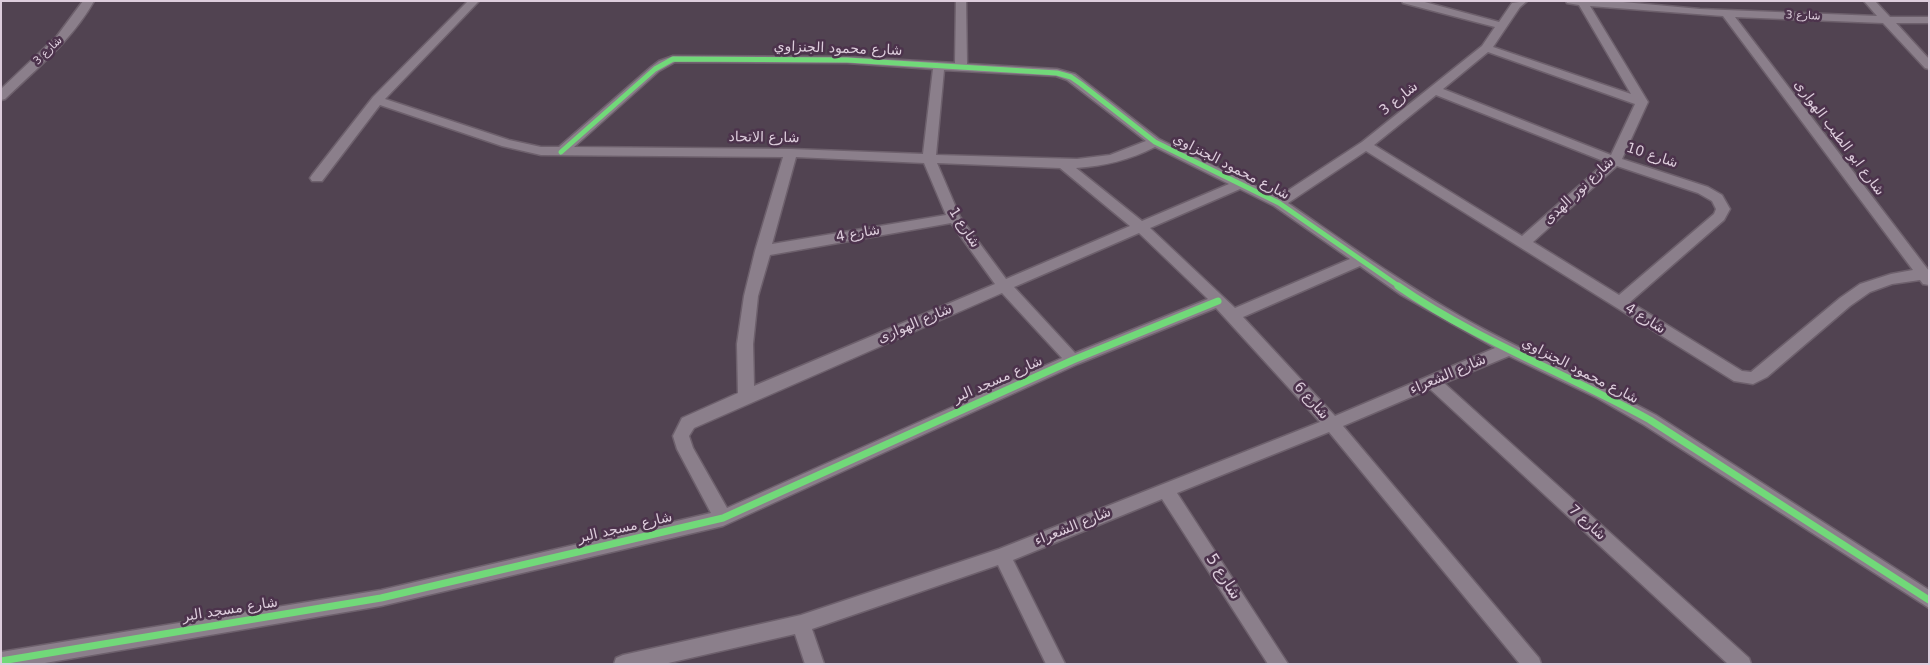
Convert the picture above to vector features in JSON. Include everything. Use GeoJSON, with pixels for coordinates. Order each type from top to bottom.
{"type":"FeatureCollection","features":[{"type":"Feature","properties":{"kind":"street","name":"شارع 3"},"geometry":{"type":"LineString","coordinates":[[1,96],[65,34],[84,12],[89,1]]}},
{"type":"Feature","properties":{"kind":"street"},"geometry":{"type":"LineString","coordinates":[[317,178],[377,100],[474,1]]}},
{"type":"Feature","properties":{"kind":"street"},"geometry":{"type":"LineString","coordinates":[[961,1],[961,66]]}},
{"type":"Feature","properties":{"kind":"street"},"geometry":{"type":"LineString","coordinates":[[1407,1],[1502,26]]}},
{"type":"Feature","properties":{"kind":"street","name":"شارع 3"},"geometry":{"type":"LineString","coordinates":[[1279,203],[1366,145],[1486,48],[1516,5],[1522,1]]}},
{"type":"Feature","properties":{"kind":"street"},"geometry":{"type":"LineString","coordinates":[[1685,1],[1700,12]]}},
{"type":"Feature","properties":{"kind":"street"},"geometry":{"type":"LineString","coordinates":[[1869,1],[1929,66]]}},
{"type":"Feature","properties":{"kind":"street","name":"شارع 3"},"geometry":{"type":"LineString","coordinates":[[1577,2],[1700,12],[1886,20],[1929,20]]}},
{"type":"Feature","properties":{"kind":"street"},"geometry":{"type":"LineString","coordinates":[[1577,2],[1642,102]]}},
{"type":"Feature","properties":{"kind":"street","name":"شارع ابو الطيب الهوارى"},"geometry":{"type":"LineString","coordinates":[[1726,13],[1926,278]]}},
{"type":"Feature","properties":{"kind":"street"},"geometry":{"type":"LineString","coordinates":[[1486,48],[1642,102]]}},
{"type":"Feature","properties":{"kind":"street","name":"شارع محمود الجنزاوي"},"geometry":{"type":"LineString","coordinates":[[561,152],[662,63],[673,59],[847,60],[1042,71],[1071,77],[1155,142],[1279,203],[1414,296],[1509,349],[1556,370],[1650,420],[1929,600]]}},
{"type":"Feature","properties":{"kind":"street","name":"شارع 1"},"geometry":{"type":"LineString","coordinates":[[938,65],[929,159],[954,218],[1004,286],[1073,360]]}},
{"type":"Feature","properties":{"kind":"street","name":"شارع 10"},"geometry":{"type":"LineString","coordinates":[[1434,90],[1615,161],[1703,190],[1717,198],[1723,209],[1719,217],[1620,303]]}},
{"type":"Feature","properties":{"kind":"street","name":"شارع الاتحاد"},"geometry":{"type":"LineString","coordinates":[[377,100],[522,148],[561,152],[791,153],[1063,164],[1098,163],[1129,156],[1155,142]]}},
{"type":"Feature","properties":{"kind":"street","name":"شارع نور الهدى"},"geometry":{"type":"LineString","coordinates":[[1523,243],[1615,161],[1642,102]]}},
{"type":"Feature","properties":{"kind":"street","name":"شارع 4"},"geometry":{"type":"LineString","coordinates":[[1366,145],[1739,376],[1753,378],[1762,373],[1845,302],[1865,288],[1891,279],[1926,278]]}},
{"type":"Feature","properties":{"kind":"street"},"geometry":{"type":"LineString","coordinates":[[746,397],[745,344],[751,296],[762,251],[791,153]]}},
{"type":"Feature","properties":{"kind":"street","name":"شارع 6"},"geometry":{"type":"LineString","coordinates":[[1063,164],[1141,227],[1234,315],[1332,424],[1532,664]]}},
{"type":"Feature","properties":{"kind":"street","name":"شارع الهوارى"},"geometry":{"type":"LineString","coordinates":[[723,518],[685,449],[681,436],[688,423],[1240,184]]}},
{"type":"Feature","properties":{"kind":"street","name":"شارع 4"},"geometry":{"type":"LineString","coordinates":[[762,251],[954,218]]}},
{"type":"Feature","properties":{"kind":"street"},"geometry":{"type":"LineString","coordinates":[[1234,315],[1361,260]]}},
{"type":"Feature","properties":{"kind":"street","name":"شارع مسجد البر"},"geometry":{"type":"LineString","coordinates":[[1,661],[381,598],[723,518],[1073,360],[1218,300]]}},
{"type":"Feature","properties":{"kind":"street","name":"شارع الشعراء"},"geometry":{"type":"LineString","coordinates":[[623,664],[801,624],[1002,556],[1332,424],[1509,349]]}},
{"type":"Feature","properties":{"kind":"street","name":"شارع 7"},"geometry":{"type":"LineString","coordinates":[[1432,382],[1742,664]]}},
{"type":"Feature","properties":{"kind":"street","name":"شارع 5"},"geometry":{"type":"LineString","coordinates":[[1166,491],[1280,664]]}},
{"type":"Feature","properties":{"kind":"street"},"geometry":{"type":"LineString","coordinates":[[1002,556],[1056,664]]}},
{"type":"Feature","properties":{"kind":"street"},"geometry":{"type":"LineString","coordinates":[[801,624],[815,664]]}},
{"type":"Feature","properties":{"kind":"cycle path"},"geometry":{"type":"LineString","coordinates":[[561,152],[655,69],[673,59],[847,60],[1057,73],[1071,77],[1155,142],[1279,203],[1406,291],[1455,320],[1509,349],[1603,394],[1650,420],[1929,600]]}},
{"type":"Feature","properties":{"kind":"cycle path"},"geometry":{"type":"LineString","coordinates":[[1,661],[381,598],[723,518],[1073,360],[1218,301]]}}]}
